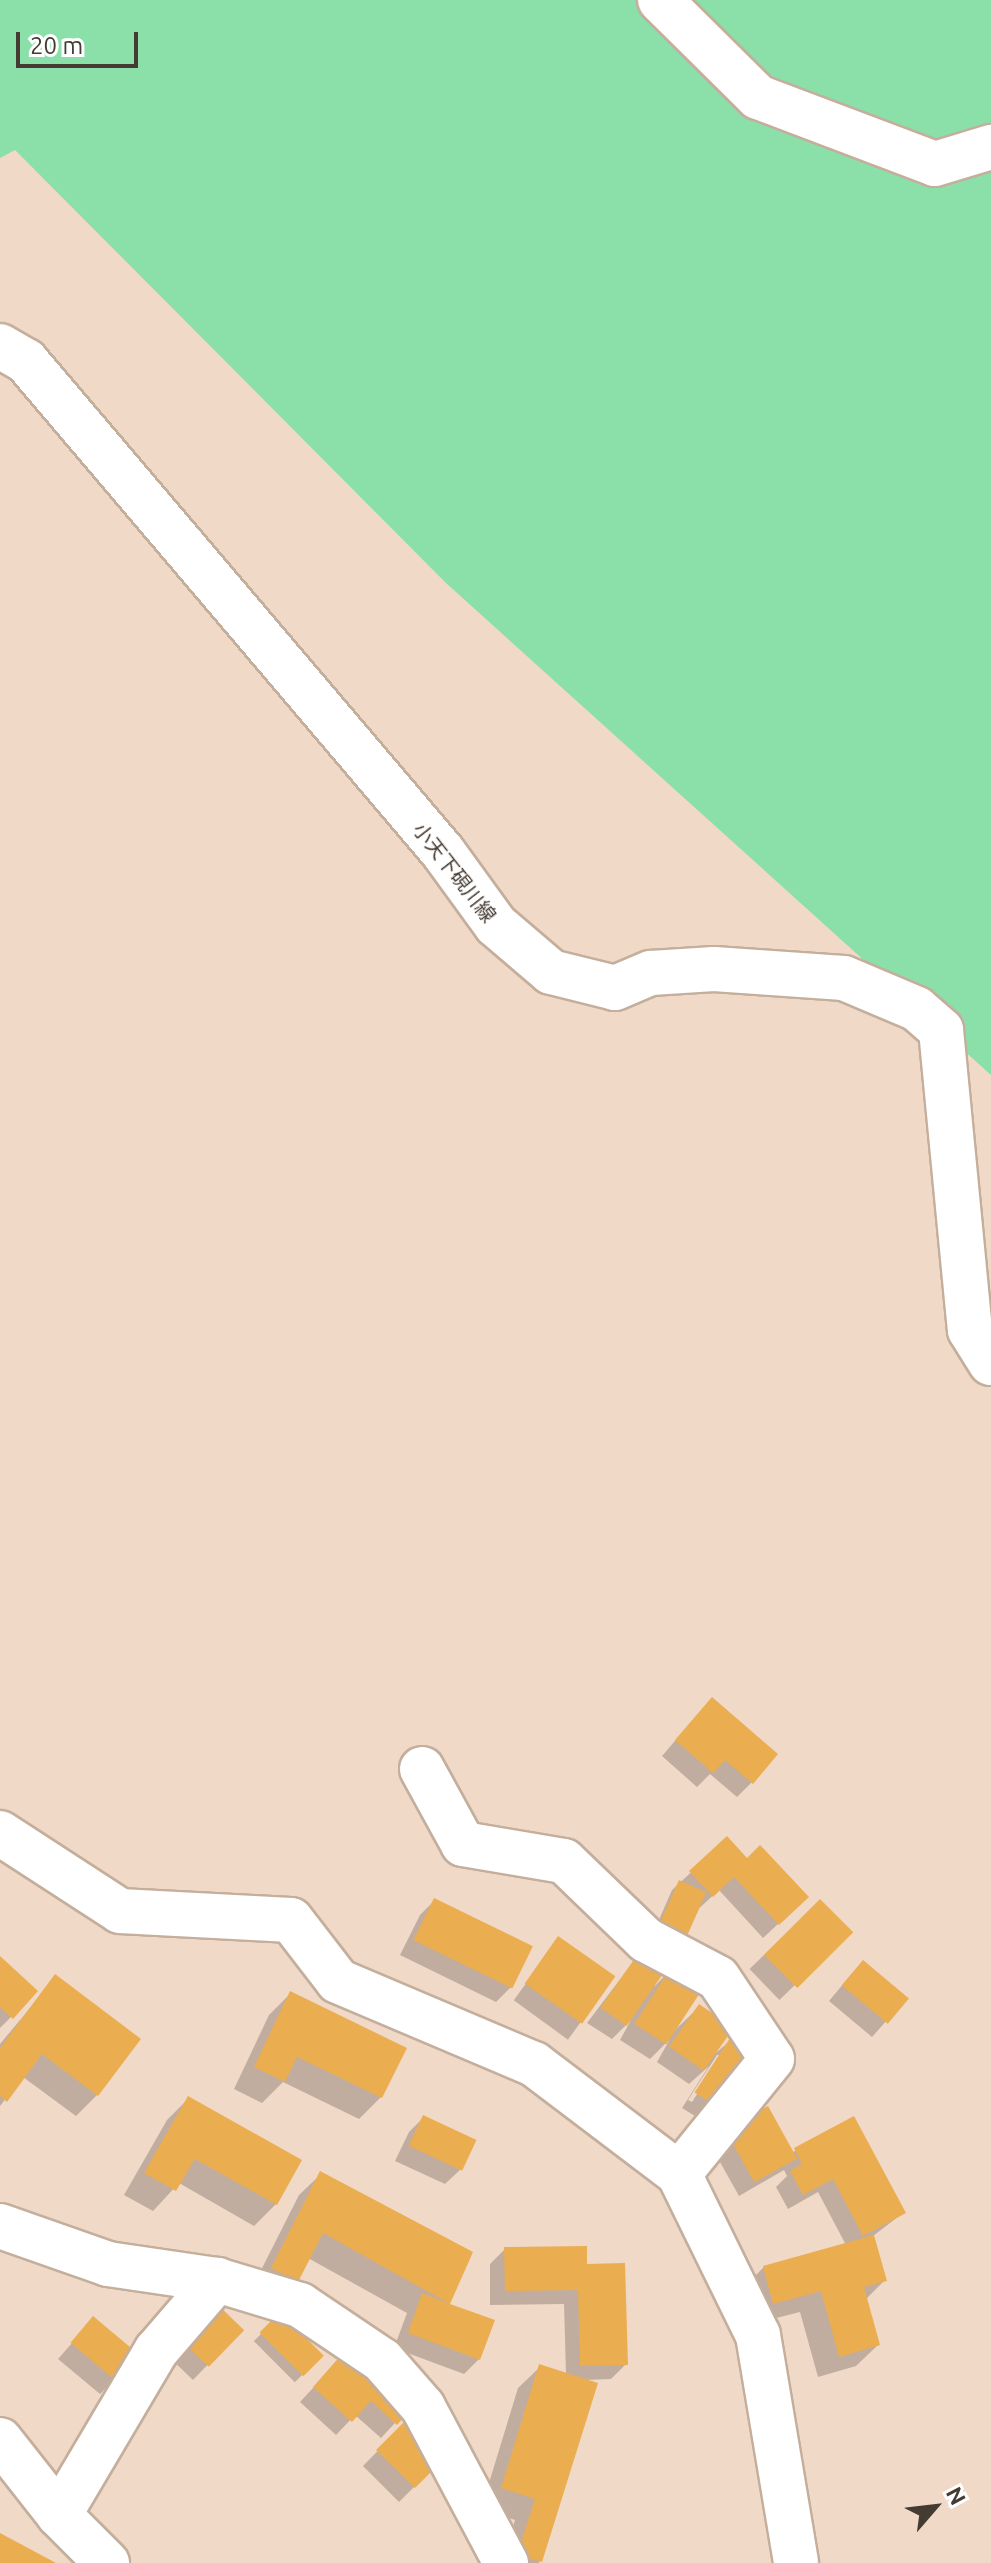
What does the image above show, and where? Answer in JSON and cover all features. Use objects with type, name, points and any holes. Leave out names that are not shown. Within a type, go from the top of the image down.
[{"type":"street","points":[[660,0],[758,97],[935,164],[991,147]]},
{"type":"street","name":"小天下硯川線","points":[[0,346],[26,361],[433,840],[496,925],[551,972],[615,988],[651,973],[714,969],[844,978],[917,1009],[941,1030],[970,1330],[991,1363]]},
{"type":"street","points":[[422,1769],[463,1844],[564,1861],[646,1940],[718,1978],[772,2059],[679,2174]]},
{"type":"street","points":[[0,1833],[120,1911],[291,1920],[338,1981],[534,2064],[679,2174],[758,2335],[796,2563]]},
{"type":"street","points":[[5,2232],[108,2264],[217,2280],[300,2305],[382,2360],[423,2407],[506,2563]]},
{"type":"street","points":[[59,2515],[156,2351],[217,2280]]},
{"type":"street","points":[[0,2440],[59,2515],[107,2563]]},
{"type":"green space","points":[[0,0],[991,0],[991,1075],[446,583],[15,150],[0,158]]},
{"type":"building","points":[[712,1697],[778,1754],[753,1784],[725,1760],[713,1773],[675,1740]]},
{"type":"building","points":[[727,1836],[747,1858],[760,1845],[809,1897],[779,1925],[734,1877],[713,1897],[689,1871]]},
{"type":"building","points":[[679,1880],[706,1892],[688,1934],[660,1922]]},
{"type":"building","points":[[434,1898],[533,1946],[512,1988],[413,1940]]},
{"type":"building","points":[[820,1899],[853,1932],[797,1988],[764,1955]]},
{"type":"building","points":[[558,1936],[615,1976],[582,2024],[525,1984]]},
{"type":"building","points":[[640,1951],[666,1969],[627,2026],[600,2008]]},
{"type":"building","points":[[0,1956],[38,1991],[13,2019],[0,2007]]},
{"type":"building","points":[[863,1960],[909,1999],[888,2024],[842,1985]]},
{"type":"building","points":[[672,1966],[704,1987],[666,2045],[634,2024]]},
{"type":"building","points":[[55,1974],[141,2039],[98,2096],[42,2054],[7,2102],[0,2096],[0,2048]]},
{"type":"building","points":[[290,1991],[407,2048],[382,2098],[297,2057],[285,2082],[254,2067]]},
{"type":"building","points":[[699,2004],[733,2028],[704,2071],[669,2047]]},
{"type":"building","points":[[730,2038],[759,2057],[724,2112],[695,2093]]},
{"type":"building","points":[[188,2096],[302,2160],[277,2205],[195,2159],[176,2191],[144,2173]]},
{"type":"building","points":[[768,2106],[797,2158],[754,2182],[725,2130]]},
{"type":"building","points":[[423,2115],[476,2140],[462,2171],[409,2146]]},
{"type":"building","points":[[854,2116],[906,2213],[863,2236],[833,2179],[803,2195],[790,2171],[802,2164],[794,2148]]},
{"type":"building","points":[[320,2171],[473,2252],[450,2304],[323,2233],[298,2282],[271,2268]]},
{"type":"building","points":[[874,2235],[887,2281],[864,2287],[880,2345],[839,2357],[821,2291],[773,2304],[763,2266]]},
{"type":"building","points":[[587,2246],[587,2264],[625,2263],[628,2365],[580,2366],[578,2290],[505,2291],[504,2247]]},
{"type":"building","points":[[422,2293],[495,2320],[480,2360],[408,2333]]},
{"type":"building","points":[[214,2301],[244,2330],[209,2367],[179,2338]]},
{"type":"building","points":[[280,2312],[324,2356],[303,2376],[259,2333]]},
{"type":"building","points":[[93,2316],[138,2354],[116,2381],[71,2343]]},
{"type":"building","points":[[350,2345],[415,2405],[397,2425],[371,2401],[352,2422],[313,2387]]},
{"type":"building","points":[[539,2364],[598,2383],[542,2562],[517,2555],[535,2499],[501,2488]]},
{"type":"building","points":[[416,2410],[444,2459],[415,2488],[376,2450]]},
{"type":"building","points":[[0,2533],[56,2563],[0,2563]]}]
